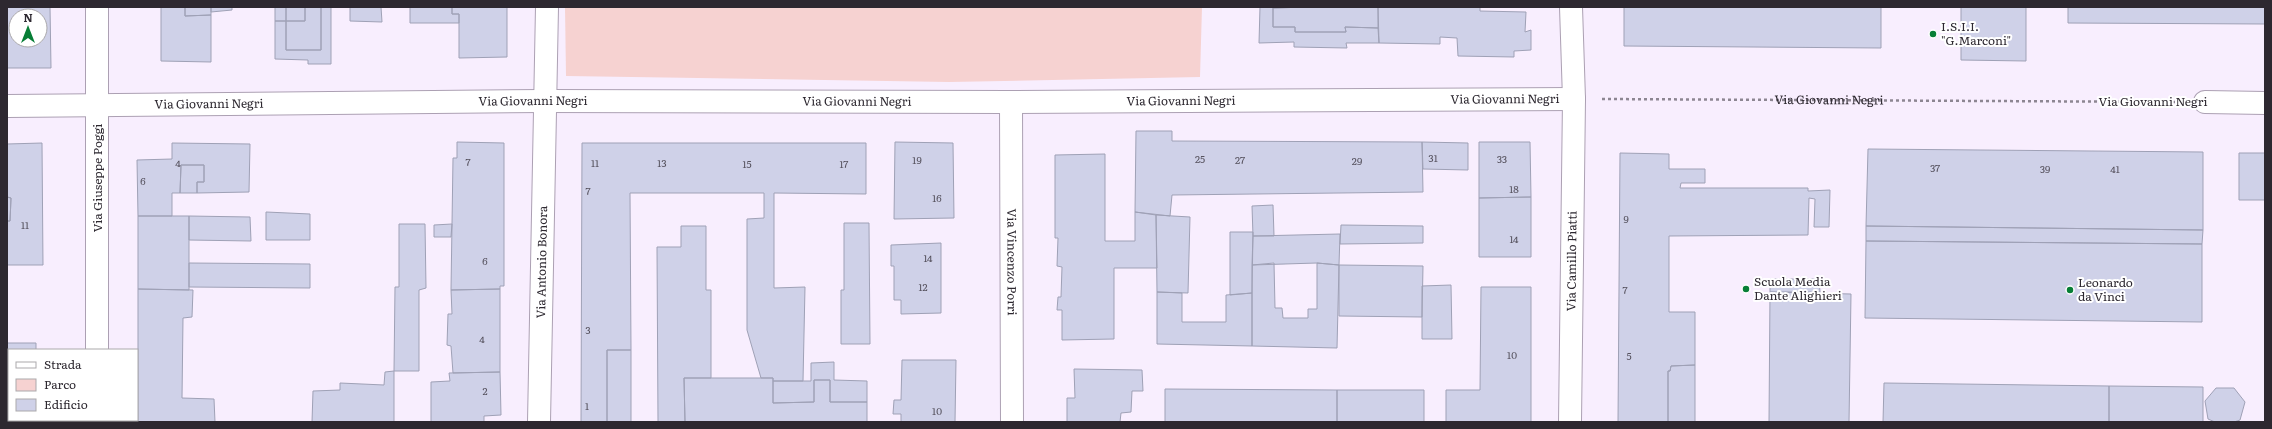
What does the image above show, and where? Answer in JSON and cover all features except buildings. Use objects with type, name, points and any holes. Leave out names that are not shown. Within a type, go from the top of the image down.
[{"type":"street","name":"Via Giuseppe Poggi","points":[[97,7],[97,349]]},
{"type":"street","name":"Via Antonio Bonora","points":[[539,422],[547,7]]},
{"type":"street","name":"Via Camillo Piatti","points":[[1570,422],[1574,99],[1571,7]]},
{"type":"street","name":"Via Giovanni Negri","points":[[7,106],[544,101],[1011,102],[1574,99]]},
{"type":"street","name":"Via Vincenzo Porri","points":[[1011,102],[1012,422]]},
{"type":"street","name":"Via Giovanni Negri","points":[[2205,102],[2265,103]]},
{"type":"path","name":"Via Giovanni Negri","points":[[1574,99],[2205,102]]},
{"type":"green space","points":[[565,7],[1202,7],[1200,77],[949,82],[566,76]]},
{"type":"place","name":"I.S.I.I. \"G.Marconi\"","points":[[1933,34]]},
{"type":"place","name":"Scuola Media Dante Alighieri","points":[[1746,289]]},
{"type":"place","name":"Leonardo da Vinci","points":[[2070,290]]}]
